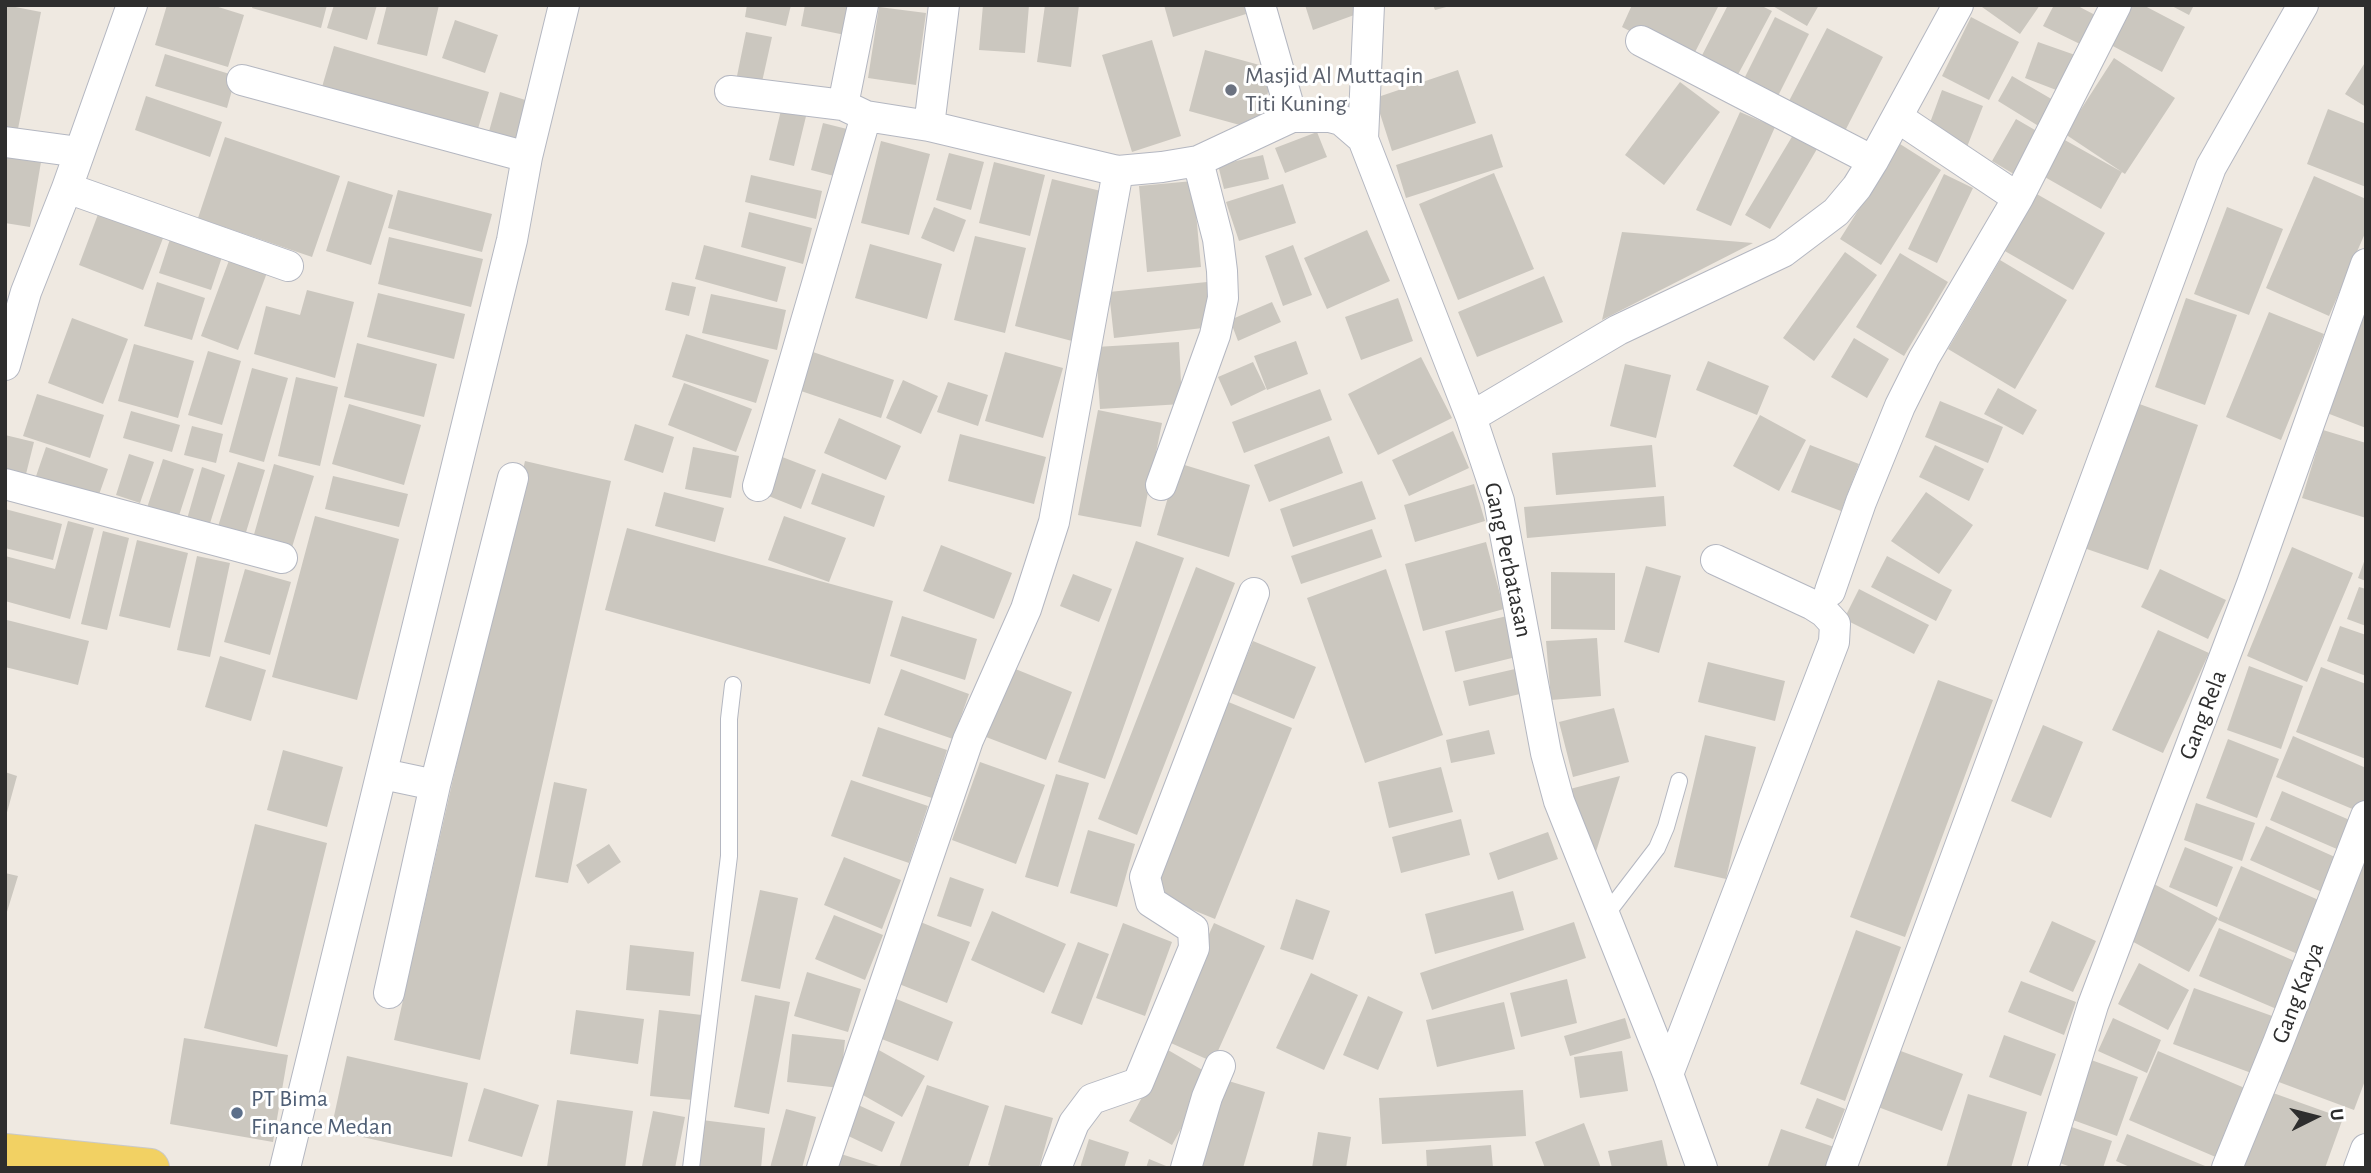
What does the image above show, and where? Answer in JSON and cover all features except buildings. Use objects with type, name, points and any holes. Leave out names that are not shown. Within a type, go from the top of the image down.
[{"type":"main road","points":[[5,1153],[150,1168]]},
{"type":"street","points":[[5,365],[16,290],[67,188],[132,5]]},
{"type":"street","points":[[285,1168],[512,240],[527,157],[564,5]]},
{"type":"street","points":[[758,486],[855,110],[863,5]]},
{"type":"street","points":[[929,126],[944,5]]},
{"type":"street","points":[[1260,5],[1292,117]]},
{"type":"street","points":[[1363,139],[1370,5]]},
{"type":"street","points":[[1471,417],[1618,330],[1783,252],[1836,212],[1857,187],[1873,161],[1958,5]]},
{"type":"street","points":[[1830,591],[1861,502],[1900,406],[1924,358],[2018,198],[2116,5]]},
{"type":"street","points":[[1841,1168],[2211,167],[2303,5]]},
{"type":"street","points":[[1641,41],[1873,161]]},
{"type":"street","points":[[242,80],[527,157]]},
{"type":"street","points":[[730,91],[855,110],[1118,172],[1198,161],[1292,117],[1330,117],[1341,121],[1363,139]]},
{"type":"street","points":[[1897,117],[2018,198]]},
{"type":"street","name":"Gang Perbatasan","points":[[1363,139],[1471,417],[1499,501],[1546,753],[1559,801],[1668,1074],[1702,1168]]},
{"type":"street","points":[[5,142],[79,152]]},
{"type":"street","points":[[1161,485],[1216,335],[1223,298],[1218,239],[1198,161]]},
{"type":"street","points":[[822,1168],[968,740],[1026,610],[1054,522],[1118,172]]},
{"type":"street","points":[[67,188],[288,266]]},
{"type":"street","name":"Gang Rela","points":[[2043,1168],[2093,1005],[2252,584],[2366,264]]},
{"type":"street","points":[[389,993],[435,785],[513,478]]},
{"type":"street","points":[[5,484],[282,558]]},
{"type":"street","points":[[1668,1074],[1834,642],[1835,624],[1824,612],[1716,560]]},
{"type":"street","points":[[1056,1168],[1074,1123],[1092,1099],[1138,1083],[1194,947],[1193,929],[1151,902],[1145,877],[1254,593]]},
{"type":"street","points":[[383,774],[435,785]]},
{"type":"street","name":"Gang Karya","points":[[2227,1168],[2366,817]]},
{"type":"street","points":[[1186,1168],[1207,1097],[1220,1066]]},
{"type":"street","points":[[2359,1168],[2366,1149]]},
{"type":"lane","points":[[691,1168],[729,856],[729,719],[733,685]]},
{"type":"lane","points":[[1605,916],[1657,848],[1679,781]]},
{"type":"place","name":"Masjid Al Muttaqin Titi Kuning","points":[[1231,90]]},
{"type":"place","name":"PT Bima Finance Medan","points":[[237,1113]]}]
